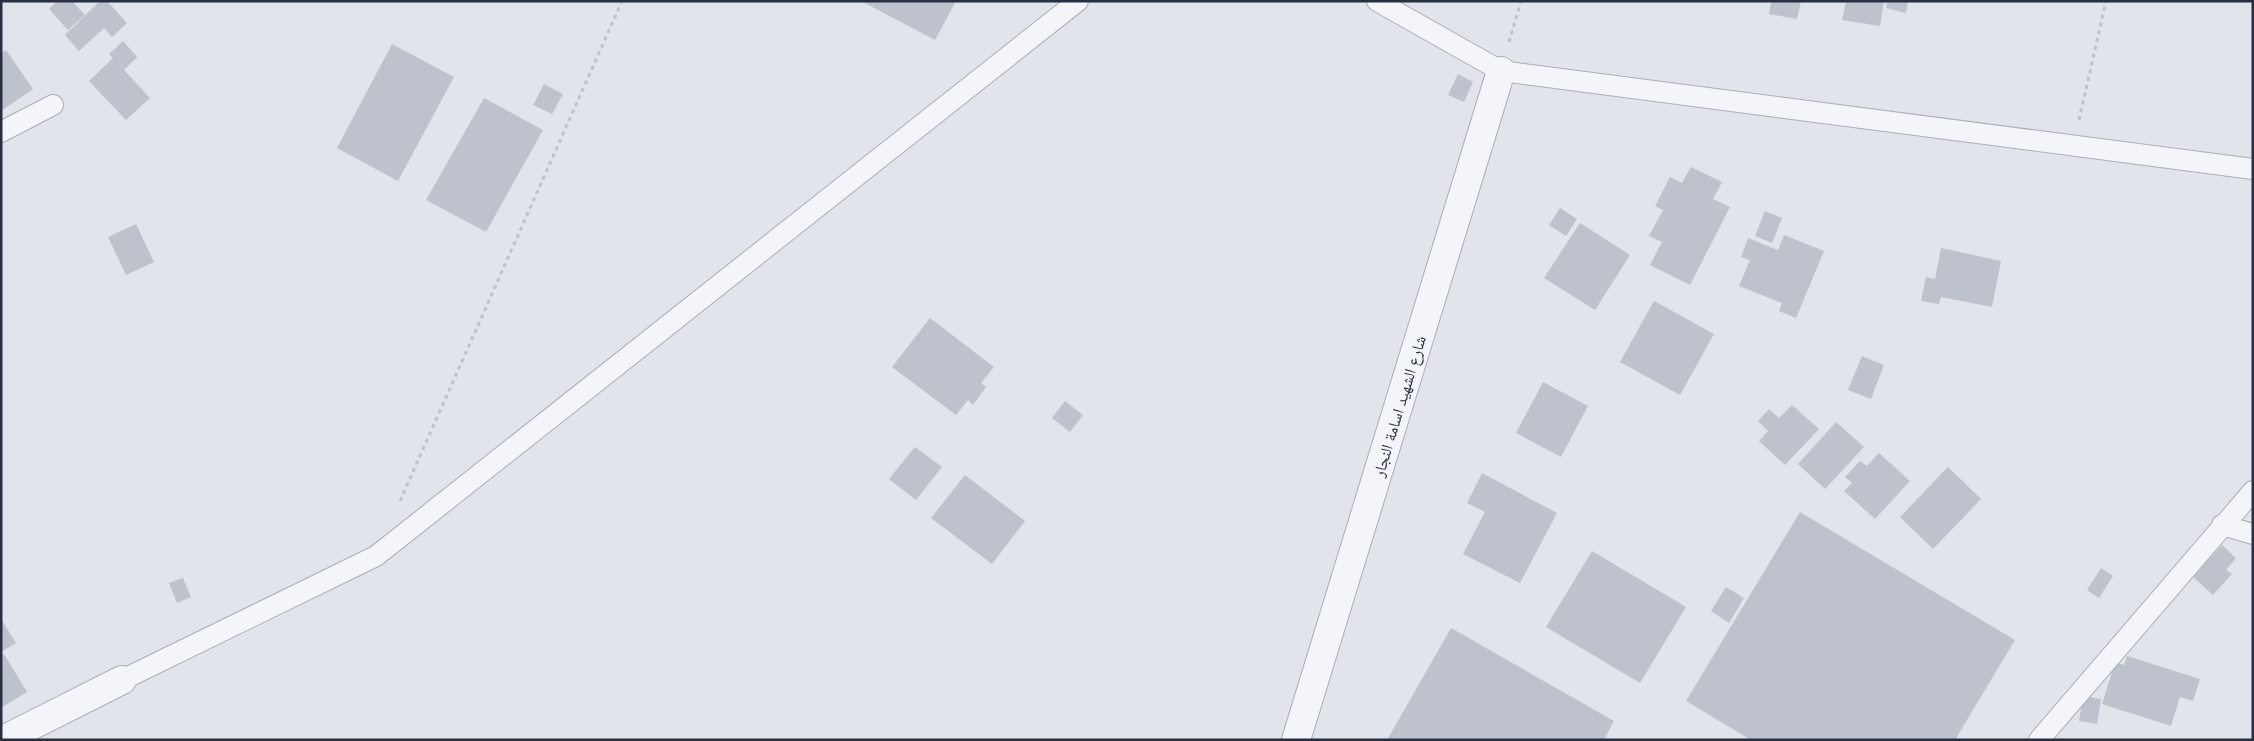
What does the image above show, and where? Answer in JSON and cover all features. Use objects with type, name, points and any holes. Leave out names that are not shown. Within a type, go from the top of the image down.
[{"type":"street","name":"شارع الشهيد اسامة النجار","points":[[1296,740],[1501,71]]},
{"type":"street","points":[[3,740],[122,680]]},
{"type":"lane","points":[[122,680],[376,556],[1078,1]]},
{"type":"lane","points":[[1377,1],[1501,71],[2253,169]]},
{"type":"lane","points":[[1,132],[53,105]]},
{"type":"lane","points":[[2039,740],[2253,491]]},
{"type":"lane","points":[[2222,526],[2253,534]]},
{"type":"path","points":[[396,510],[622,1]]},
{"type":"path","points":[[1501,71],[1521,1]]},
{"type":"path","points":[[2073,145],[2106,1]]},
{"type":"building","points":[[57,1],[72,1],[85,15],[68,30],[49,9]]},
{"type":"building","points":[[100,1],[107,1],[127,23],[112,37],[104,28],[79,51],[65,35]]},
{"type":"building","points":[[861,1],[956,1],[935,40]]},
{"type":"building","points":[[1771,1],[1801,1],[1797,19],[1769,14]]},
{"type":"building","points":[[1846,1],[1884,1],[1880,26],[1842,20]]},
{"type":"building","points":[[1887,1],[1908,1],[1906,13],[1886,8]]},
{"type":"building","points":[[123,41],[137,57],[124,70],[150,98],[126,120],[89,81],[113,58],[109,54]]},
{"type":"building","points":[[392,44],[454,77],[398,181],[337,148]]},
{"type":"building","points":[[6,50],[33,89],[1,111],[1,53]]},
{"type":"building","points":[[1458,74],[1473,82],[1464,102],[1448,95]]},
{"type":"building","points":[[544,84],[563,94],[552,114],[533,105]]},
{"type":"building","points":[[484,98],[543,130],[486,232],[426,200]]},
{"type":"building","points":[[1691,167],[1722,182],[1713,199],[1730,207],[1690,285],[1650,265],[1662,242],[1649,236],[1663,210],[1655,206],[1670,177],[1682,183]]},
{"type":"building","points":[[1560,208],[1577,219],[1566,236],[1549,225]]},
{"type":"building","points":[[1765,211],[1782,218],[1772,243],[1755,236]]},
{"type":"building","points":[[1580,223],[1630,255],[1595,310],[1544,278]]},
{"type":"building","points":[[136,224],[154,262],[126,275],[108,237]]},
{"type":"building","points":[[1784,235],[1824,251],[1796,318],[1779,311],[1782,303],[1739,286],[1750,260],[1741,257],[1748,238],[1778,250]]},
{"type":"building","points":[[1941,248],[2001,261],[1992,307],[1941,297],[1939,304],[1921,301],[1926,277],[1935,279]]},
{"type":"building","points":[[1654,301],[1714,334],[1680,395],[1620,362]]},
{"type":"building","points":[[930,318],[994,367],[981,383],[986,387],[973,405],[968,400],[956,415],[892,367]]},
{"type":"building","points":[[1862,356],[1884,365],[1871,399],[1848,390]]},
{"type":"building","points":[[1543,382],[1588,406],[1561,457],[1516,433]]},
{"type":"building","points":[[1065,401],[1083,415],[1070,432],[1052,418]]},
{"type":"building","points":[[1792,405],[1819,429],[1785,465],[1759,441],[1768,431],[1758,421],[1769,409],[1779,418]]},
{"type":"building","points":[[1836,422],[1864,447],[1825,489],[1798,464]]},
{"type":"building","points":[[915,447],[942,467],[916,500],[889,479]]},
{"type":"building","points":[[1879,453],[1910,481],[1875,519],[1844,491],[1852,483],[1845,477],[1860,461],[1867,466]]},
{"type":"building","points":[[1948,467],[1981,499],[1933,549],[1900,517]]},
{"type":"building","points":[[1482,473],[1557,513],[1520,583],[1463,554],[1485,512],[1467,503]]},
{"type":"building","points":[[965,475],[1025,521],[992,564],[931,518]]},
{"type":"building","points":[[1800,512],[2015,640],[1955,740],[1751,740],[1686,701]]},
{"type":"building","points":[[2222,545],[2236,558],[2226,570],[2232,574],[2213,595],[2193,577]]},
{"type":"building","points":[[1592,551],[1686,607],[1640,683],[1546,627]]},
{"type":"building","points":[[2101,568],[2113,576],[2099,598],[2087,590]]},
{"type":"building","points":[[183,578],[191,597],[177,603],[169,583]]},
{"type":"building","points":[[1726,587],[1744,598],[1729,623],[1711,611]]},
{"type":"building","points":[[1,619],[16,643],[1,652]]},
{"type":"building","points":[[1451,628],[1614,721],[1604,740],[1387,740]]},
{"type":"building","points":[[4,654],[27,692],[1,708],[1,656]]},
{"type":"building","points":[[2127,656],[2200,679],[2193,701],[2180,697],[2171,726],[2102,704],[2115,662],[2124,665]]},
{"type":"building","points":[[2083,696],[2101,699],[2097,724],[2079,721]]}]
